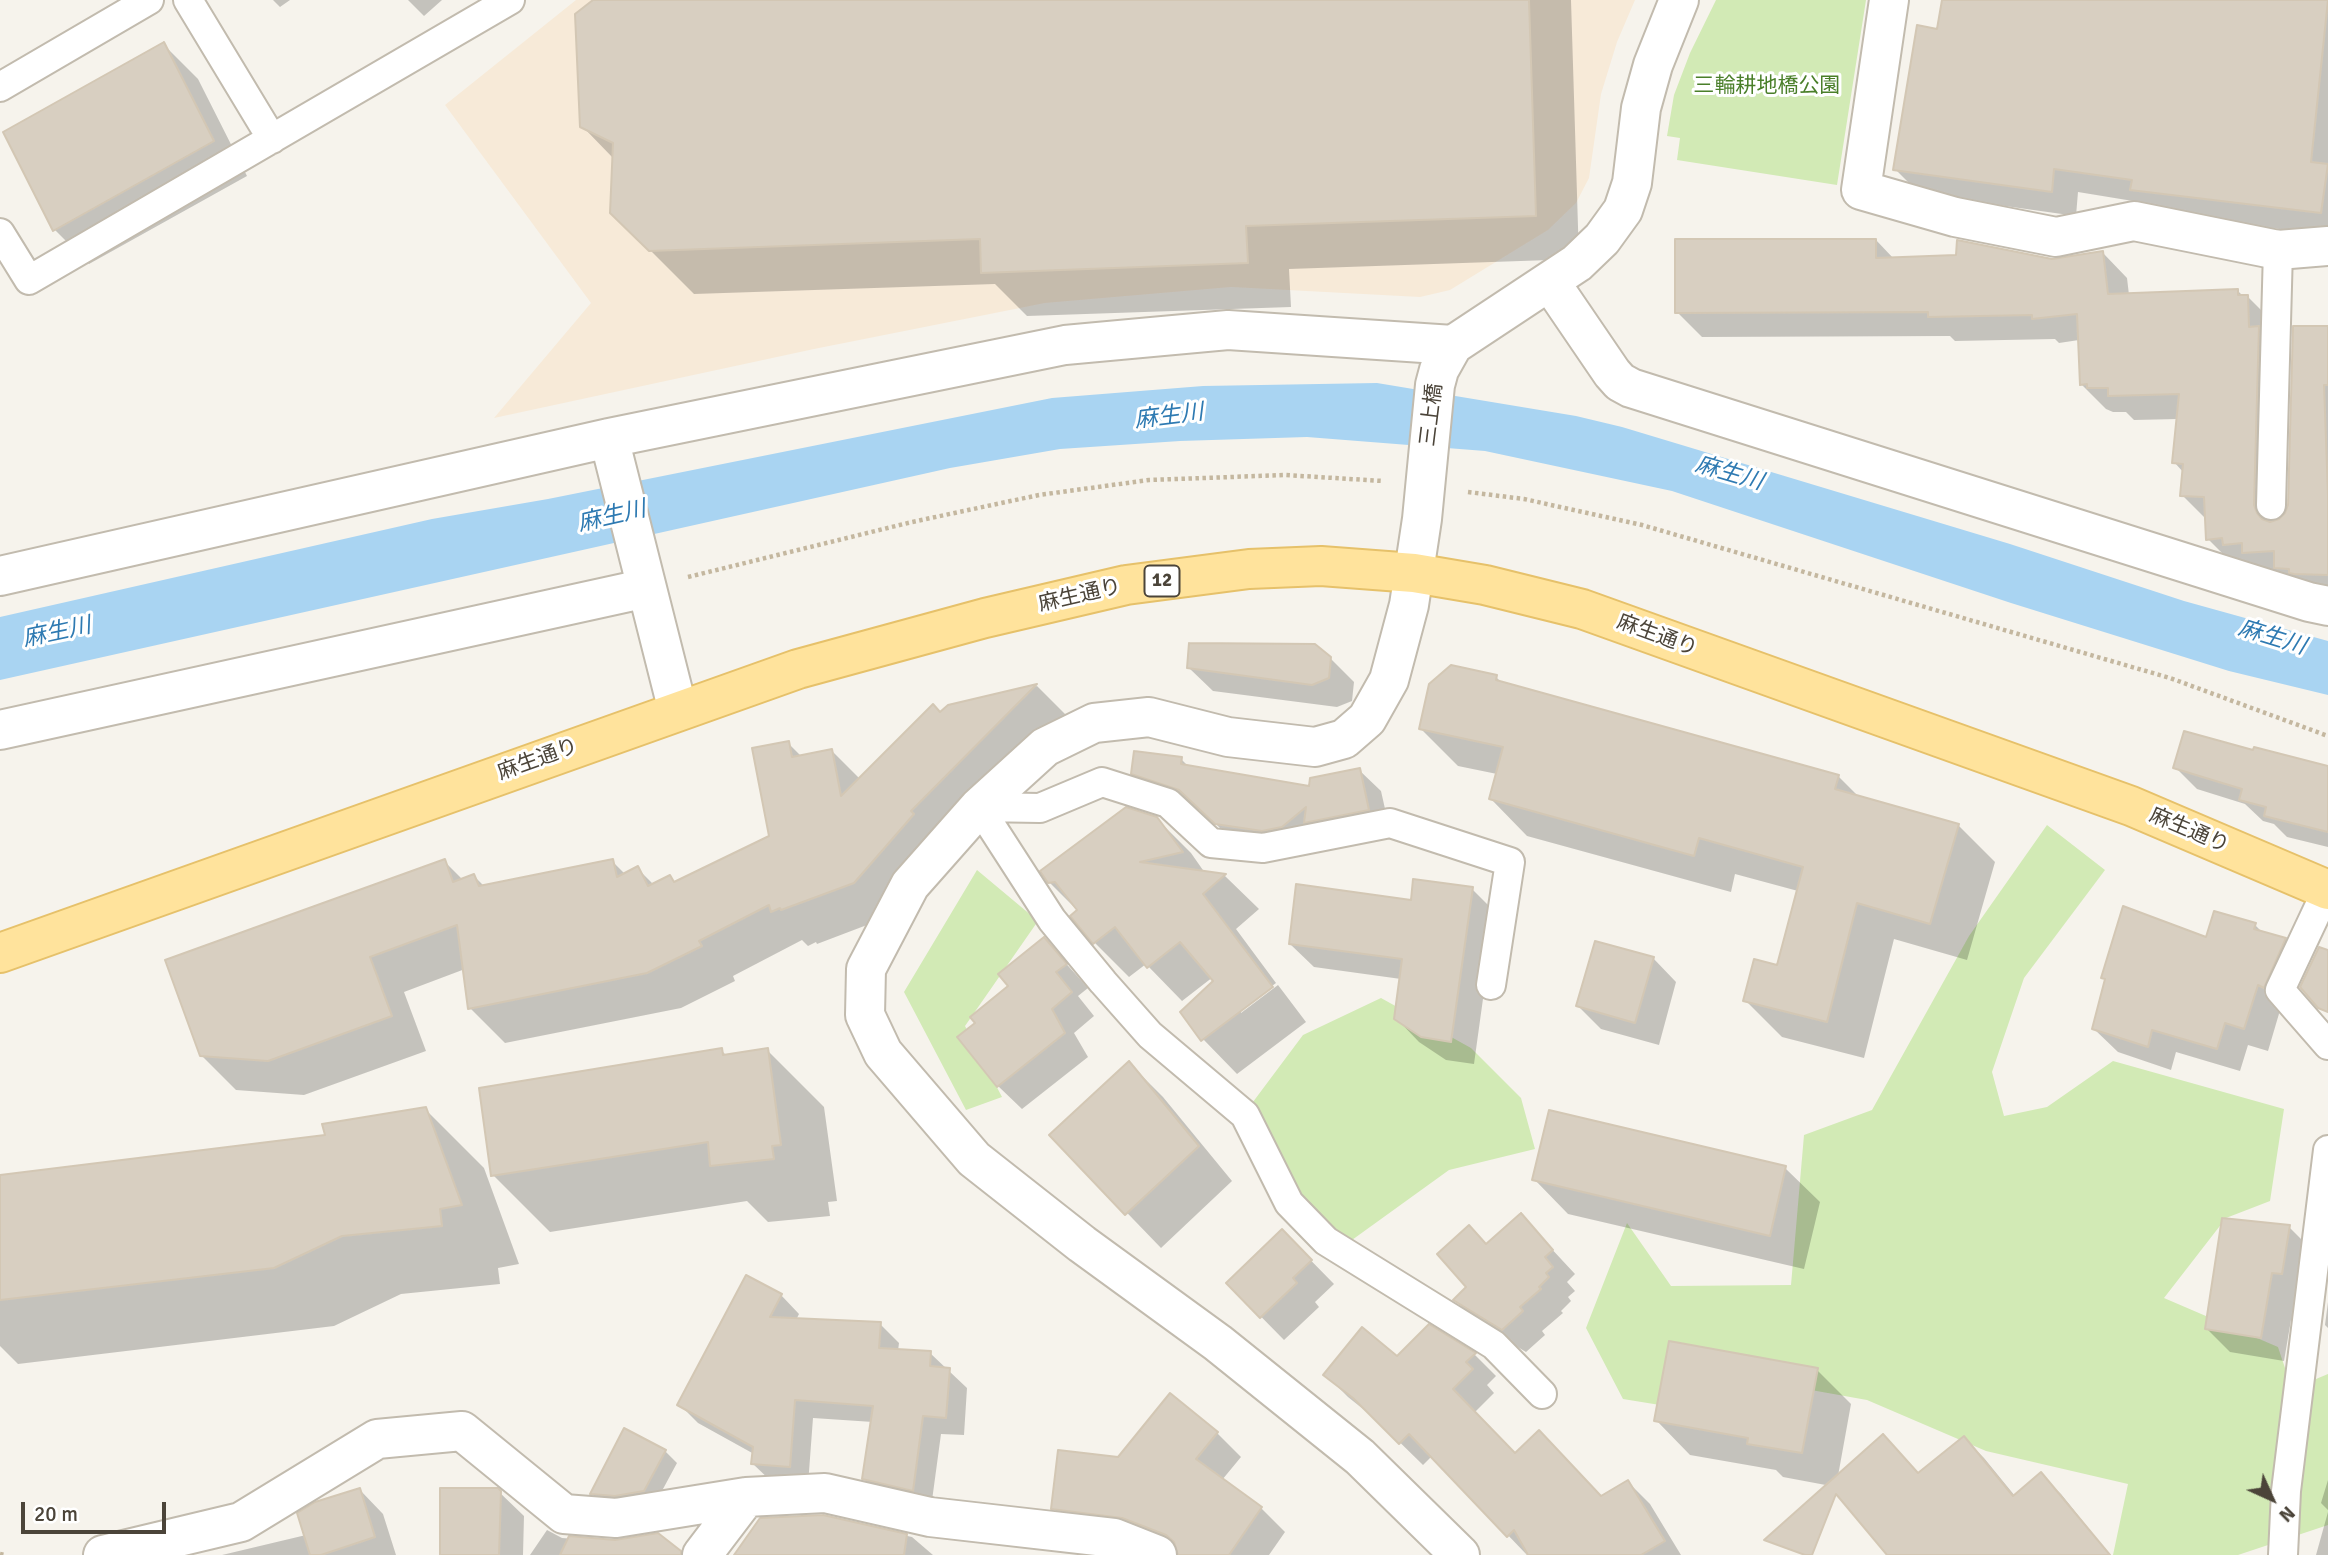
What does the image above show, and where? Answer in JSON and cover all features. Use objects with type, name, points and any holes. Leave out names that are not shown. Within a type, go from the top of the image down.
[{"type":"main road","name":"麻生通り","points":[[0,953],[798,669],[985,618],[1126,585],[1249,569],[1321,566],[1414,573],[1485,586],[1582,609],[2131,806],[2328,890]]},
{"type":"street","points":[[0,576],[613,454],[1065,345],[1228,330],[1450,350],[1577,263],[1602,239],[1623,210],[1632,183],[1641,108],[1653,65],[1679,0]]},
{"type":"street","points":[[1889,0],[1861,190],[1955,217],[2056,237],[2134,221],[2278,250],[2328,246]]},
{"type":"street","points":[[1550,282],[1612,373],[1620,382],[1631,388],[2328,606]]},
{"type":"street","name":"三上橋","points":[[1450,350],[1435,385],[1414,573],[1404,629],[1389,680],[1367,719],[1344,739],[1315,747],[1228,737],[1149,717],[1094,723],[1045,747],[979,807],[910,885],[866,969],[865,1015],[883,1053],[974,1159],[1082,1244],[1218,1343],[1360,1457],[1460,1555]]},
{"type":"street","points":[[613,454],[678,711]]},
{"type":"street","points":[[0,730],[643,571]]},
{"type":"street","points":[[103,1555],[242,1522],[377,1439],[461,1431],[564,1514],[615,1518],[746,1497],[825,1493],[930,1517],[1114,1538],[1157,1555]]},
{"type":"street","points":[[702,1555],[746,1497]]},
{"type":"lane","points":[[0,87],[149,0]]},
{"type":"lane","points":[[188,0],[272,139]]},
{"type":"lane","points":[[0,233],[29,280],[510,0]]},
{"type":"lane","points":[[2271,505],[2278,250]]},
{"type":"lane","points":[[979,807],[1040,808],[1102,782],[1168,803],[1211,843],[1264,848],[1390,823],[1510,862],[1490,985]]},
{"type":"lane","points":[[979,807],[1052,920],[1103,982],[1150,1035],[1245,1115],[1289,1203],[1326,1241],[1494,1345],[1542,1394]]},
{"type":"lane","points":[[2328,890],[2280,990],[2328,1045]]},
{"type":"lane","points":[[2283,1555],[2286,1491],[2328,1150]]},
{"type":"path","points":[[643,571],[1066,491],[1149,480],[1285,475],[1425,483],[1524,499],[1642,525],[2170,678],[2328,736]]},
{"type":"path","points":[[0,1554],[5,1555]]},
{"type":"shaded area","points":[[576,0],[1635,0],[1617,42],[1601,94],[1589,178],[1576,203],[1548,230],[1450,290],[1420,297],[1231,287],[1045,303],[814,349],[494,418],[591,303],[445,105]]},
{"type":"green space","name":"三輪耕地橋公園","points":[[1716,0],[1866,0],[1837,185],[1677,160],[1680,138],[1667,136],[1674,95],[1690,53]]},
{"type":"green space","points":[[2047,825],[2105,870],[2024,978],[1992,1072],[2004,1116],[2047,1107],[2113,1061],[2284,1109],[2270,1201],[2226,1218],[2164,1298],[2278,1347],[2292,1389],[2328,1374],[2328,1525],[2238,1555],[2113,1555],[2128,1484],[1986,1451],[1867,1400],[1794,1387],[1703,1412],[1623,1399],[1586,1328],[1627,1223],[1671,1286],[1791,1285],[1804,1135],[1872,1110],[1969,936]]},
{"type":"green space","points":[[977,870],[1038,921],[965,1026],[1002,1097],[966,1110],[904,992]]},
{"type":"green space","points":[[1381,998],[1471,1048],[1521,1098],[1535,1149],[1449,1170],[1327,1258],[1235,1126],[1303,1035]]},
{"type":"water","name":"麻生川","points":[[1377,383],[1576,416],[1622,427],[2010,544],[2184,601],[2328,641],[2328,695],[2229,671],[2011,603],[1672,491],[1485,451],[1307,437],[1180,441],[1060,449],[950,468],[0,680],[0,617],[432,519],[548,499],[1052,398],[1203,386]]},
{"type":"building","points":[[593,0],[1529,0],[1536,216],[1246,226],[1248,263],[981,273],[980,239],[649,251],[610,213],[613,143],[580,127],[575,14]]},
{"type":"building","points":[[1942,0],[2328,0],[2311,162],[2328,164],[2321,213],[2130,190],[2132,180],[2054,169],[2052,192],[1893,170],[1917,25],[1937,29]]},
{"type":"building","points":[[164,42],[214,141],[53,231],[3,132]]},
{"type":"building","points":[[1675,239],[1876,239],[1876,258],[1956,255],[1957,240],[2052,259],[2103,251],[2108,294],[2238,289],[2238,295],[2248,295],[2249,327],[2259,326],[2254,505],[2262,519],[2270,522],[2279,519],[2288,505],[2293,326],[2328,326],[2328,385],[2324,385],[2328,575],[2289,573],[2289,569],[2274,568],[2274,551],[2242,553],[2242,543],[2223,545],[2222,538],[2206,540],[2204,497],[2180,496],[2183,464],[2172,463],[2179,394],[2108,396],[2108,388],[2087,388],[2087,384],[2080,385],[2077,314],[2032,319],[2032,315],[1928,317],[1928,312],[1675,313]]},
{"type":"building","points":[[1189,643],[1315,644],[1331,657],[1329,678],[1312,685],[1187,668]]},
{"type":"building","points":[[1451,665],[1497,675],[1496,680],[1839,775],[1835,789],[1959,824],[1930,924],[1857,903],[1827,1022],[1743,1001],[1754,959],[1777,965],[1803,867],[1699,838],[1694,856],[1489,799],[1503,747],[1419,729],[1429,684]]},
{"type":"building","points":[[1037,684],[911,811],[914,814],[854,883],[781,910],[780,908],[771,912],[769,905],[699,941],[702,946],[647,973],[468,1009],[457,925],[370,957],[392,1016],[268,1061],[200,1056],[165,960],[445,859],[453,882],[474,874],[479,886],[613,859],[617,877],[638,866],[648,886],[670,875],[674,882],[769,836],[752,748],[789,741],[792,757],[832,749],[841,796],[933,704],[940,712],[948,705]]},
{"type":"building","points":[[2184,731],[2253,750],[2254,747],[2328,766],[2328,832],[2264,816],[2266,807],[2239,800],[2242,789],[2173,768]]},
{"type":"building","points":[[1134,751],[1182,757],[1181,764],[1309,786],[1310,778],[1360,768],[1369,810],[1304,823],[1306,807],[1282,827],[1262,831],[1215,824],[1179,790],[1131,774]]},
{"type":"building","points":[[1126,807],[1157,817],[1183,852],[1140,862],[1226,874],[1203,894],[1273,987],[1201,1041],[1180,1012],[1213,981],[1180,942],[1147,968],[1115,927],[1093,944],[1070,916],[1077,910],[1055,882],[1048,883],[1040,871]]},
{"type":"building","points":[[1413,879],[1473,887],[1451,1042],[1421,1037],[1394,1019],[1402,959],[1289,944],[1296,884],[1411,900]]},
{"type":"building","points":[[2123,906],[2206,937],[2214,911],[2256,923],[2254,929],[2286,938],[2264,988],[2258,985],[2244,1029],[2225,1023],[2217,1049],[2152,1030],[2148,1047],[2092,1029],[2105,979],[2101,978]]},
{"type":"building","points":[[1044,937],[1067,964],[1056,972],[1072,992],[1052,1009],[1065,1033],[997,1087],[957,1037],[975,1023],[970,1017],[1008,986],[998,974]]},
{"type":"building","points":[[1595,941],[1654,957],[1635,1023],[1576,1006]]},
{"type":"building","points":[[2319,947],[2328,950],[2328,1012],[2318,1008],[2300,987]]},
{"type":"building","points":[[722,1048],[723,1055],[768,1048],[781,1145],[772,1146],[774,1159],[710,1166],[708,1142],[491,1176],[479,1088]]},
{"type":"building","points":[[1129,1061],[1199,1146],[1125,1215],[1049,1135]]},
{"type":"building","points":[[426,1107],[462,1205],[440,1209],[442,1226],[342,1236],[274,1268],[0,1300],[0,1175],[325,1135],[322,1124]]},
{"type":"building","points":[[1549,1110],[1786,1166],[1770,1236],[1532,1180]]},
{"type":"building","points":[[1521,1213],[1553,1250],[1545,1257],[1553,1267],[1546,1273],[1549,1277],[1539,1287],[1541,1289],[1520,1307],[1523,1311],[1502,1330],[1453,1300],[1466,1287],[1437,1254],[1469,1225],[1486,1244]]},
{"type":"building","points":[[2222,1218],[2290,1225],[2282,1274],[2272,1273],[2261,1338],[2205,1329]]},
{"type":"building","points":[[1282,1229],[1312,1260],[1293,1278],[1297,1283],[1260,1318],[1226,1283]]},
{"type":"building","points":[[746,1275],[782,1294],[770,1317],[881,1322],[879,1348],[931,1351],[930,1366],[950,1368],[946,1418],[923,1416],[913,1491],[862,1479],[873,1406],[795,1400],[790,1467],[751,1464],[753,1447],[677,1405]]},
{"type":"building","points":[[1429,1324],[1476,1353],[1466,1362],[1473,1369],[1453,1389],[1515,1453],[1539,1430],[1601,1496],[1628,1480],[1665,1541],[1641,1555],[1528,1555],[1514,1530],[1507,1537],[1409,1434],[1399,1444],[1353,1398],[1323,1375],[1362,1327],[1397,1356]]},
{"type":"building","points":[[1669,1341],[1818,1368],[1802,1453],[1747,1444],[1748,1438],[1654,1421]]},
{"type":"building","points":[[1170,1393],[1218,1432],[1196,1459],[1262,1507],[1229,1555],[1178,1555],[1174,1542],[1166,1535],[1122,1518],[1051,1509],[1058,1450],[1118,1457]]},
{"type":"building","points":[[624,1428],[666,1450],[644,1491],[615,1496],[590,1494]]},
{"type":"building","points":[[1883,1434],[1918,1473],[1964,1436],[2013,1496],[2041,1472],[2110,1555],[1887,1555],[1836,1494],[1812,1555],[1764,1540]]},
{"type":"building","points":[[360,1488],[375,1537],[321,1555],[310,1555],[297,1513],[315,1502]]},
{"type":"building","points":[[440,1488],[498,1488],[501,1491],[499,1555],[440,1555]]},
{"type":"building","points":[[823,1515],[907,1534],[904,1555],[734,1555],[760,1518]]},
{"type":"building","points":[[658,1533],[681,1551],[681,1555],[560,1555],[569,1536],[615,1540]]}]
